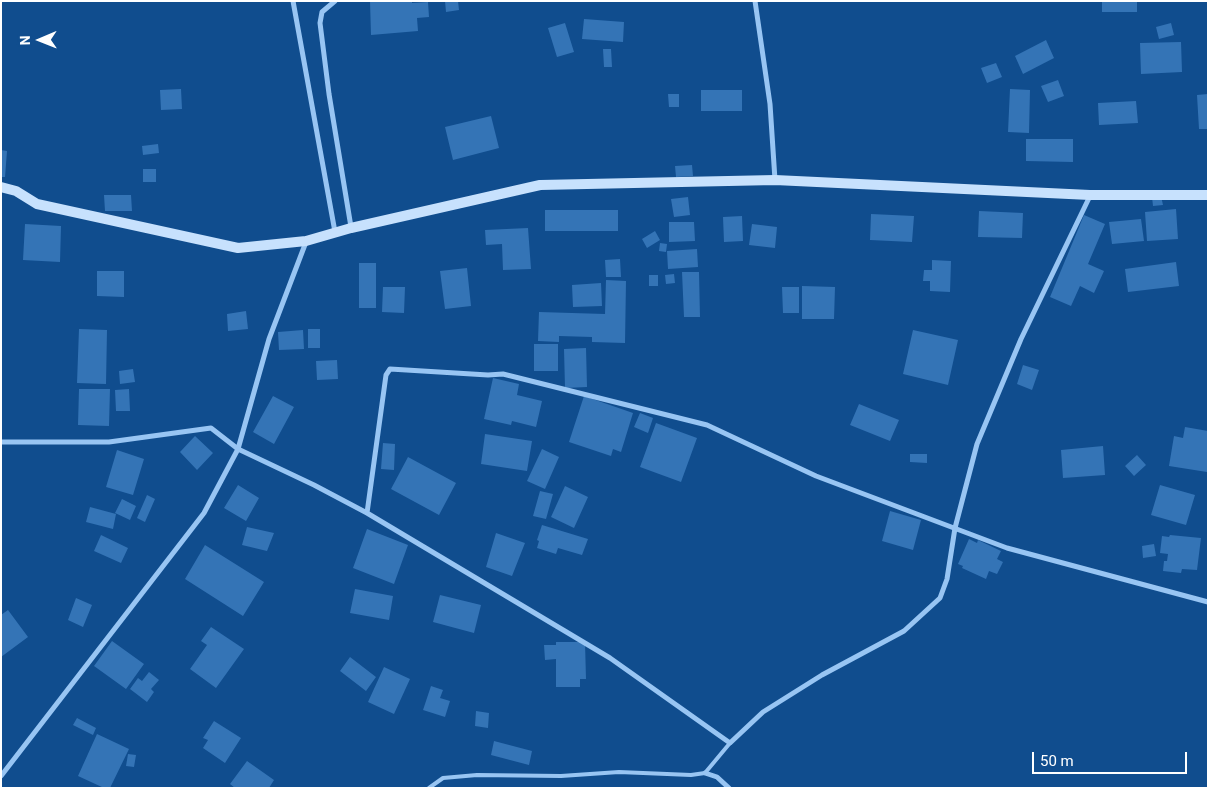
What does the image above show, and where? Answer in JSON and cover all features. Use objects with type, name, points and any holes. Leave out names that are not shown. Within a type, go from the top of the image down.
[{"type":"street","points":[[293,1],[335,232]]},
{"type":"street","points":[[335,1],[322,12],[320,23],[329,94],[351,228]]},
{"type":"street","points":[[755,1],[770,104],[775,180]]},
{"type":"street","points":[[1,187],[16,191],[37,204],[238,248],[306,241],[351,228],[540,185],[775,180],[1090,195],[1208,195]]},
{"type":"street","points":[[1,442],[109,442],[211,428],[238,449],[314,485],[367,513],[610,658],[730,742],[772,706],[822,675],[904,631],[940,598],[947,579],[955,528],[977,444],[1021,339],[1090,195]]},
{"type":"street","points":[[1,776],[204,513],[238,449],[269,339],[306,241]]},
{"type":"street","points":[[367,513],[386,375],[390,369],[488,375],[503,374],[707,425],[816,476],[1006,548],[1208,602]]},
{"type":"street","points":[[705,773],[716,777],[729,788]]},
{"type":"lane","points":[[429,788],[443,778],[477,775],[561,776],[619,772],[691,775],[705,773],[730,742]]},
{"type":"building","points":[[370,1],[428,2],[429,17],[417,18],[418,31],[371,35]]},
{"type":"building","points":[[445,1],[458,1],[459,10],[446,12]]},
{"type":"building","points":[[1102,1],[1137,1],[1137,12],[1102,12]]},
{"type":"building","points":[[584,19],[624,22],[623,42],[582,39]]},
{"type":"building","points":[[565,23],[574,52],[557,57],[548,28]]},
{"type":"building","points":[[1171,23],[1174,35],[1159,39],[1156,27]]},
{"type":"building","points":[[1046,40],[1054,58],[1023,74],[1015,56]]},
{"type":"building","points":[[1181,42],[1182,72],[1141,74],[1140,43]]},
{"type":"building","points":[[603,49],[611,49],[612,67],[604,67]]},
{"type":"building","points":[[996,63],[1002,77],[987,83],[981,68]]},
{"type":"building","points":[[1058,80],[1064,96],[1048,102],[1041,86]]},
{"type":"building","points":[[181,89],[182,109],[161,110],[160,90]]},
{"type":"building","points":[[1010,89],[1030,90],[1029,133],[1008,132]]},
{"type":"building","points":[[701,90],[742,90],[742,111],[701,111]]},
{"type":"building","points":[[668,94],[679,94],[679,107],[669,107]]},
{"type":"building","points":[[1208,94],[1208,129],[1199,129],[1197,95]]},
{"type":"building","points":[[1136,101],[1138,123],[1099,125],[1098,103]]},
{"type":"building","points":[[491,116],[499,148],[453,160],[445,127]]},
{"type":"building","points":[[1026,139],[1073,139],[1073,162],[1026,161]]},
{"type":"building","points":[[158,144],[159,153],[143,155],[142,146]]},
{"type":"building","points":[[1,150],[7,151],[5,177],[1,177]]},
{"type":"building","points":[[692,165],[693,176],[676,177],[675,166]]},
{"type":"building","points":[[143,169],[156,169],[156,182],[143,182]]},
{"type":"building","points":[[104,195],[131,195],[132,211],[105,211]]},
{"type":"building","points":[[1161,196],[1163,205],[1153,206],[1152,197]]},
{"type":"building","points":[[688,197],[690,215],[674,217],[671,199]]},
{"type":"building","points":[[1176,209],[1178,239],[1147,241],[1145,212]]},
{"type":"building","points":[[545,210],[618,210],[618,231],[545,231]]},
{"type":"building","points":[[979,211],[1023,213],[1022,238],[978,237]]},
{"type":"building","points":[[871,214],[914,216],[912,242],[870,240]]},
{"type":"building","points":[[1084,215],[1105,224],[1088,264],[1104,271],[1094,293],[1080,286],[1071,306],[1050,297]]},
{"type":"building","points":[[742,216],[743,241],[724,242],[723,217]]},
{"type":"building","points":[[1141,219],[1144,241],[1112,244],[1109,222]]},
{"type":"building","points":[[669,222],[694,222],[695,241],[669,242]]},
{"type":"building","points":[[25,224],[61,226],[60,262],[23,260]]},
{"type":"building","points":[[752,224],[777,227],[775,248],[749,245]]},
{"type":"building","points":[[528,228],[531,269],[503,270],[502,244],[486,245],[485,230]]},
{"type":"building","points":[[655,231],[660,240],[647,248],[642,239]]},
{"type":"building","points":[[660,243],[667,244],[666,252],[659,251]]},
{"type":"building","points":[[697,249],[698,267],[668,269],[667,251]]},
{"type":"building","points":[[620,259],[621,277],[606,277],[605,260]]},
{"type":"building","points":[[932,260],[951,261],[950,292],[930,291],[930,281],[923,281],[924,270],[932,270]]},
{"type":"building","points":[[1176,262],[1179,286],[1128,292],[1125,269]]},
{"type":"building","points":[[359,263],[376,263],[376,308],[359,308]]},
{"type":"building","points":[[467,268],[471,306],[445,309],[440,271]]},
{"type":"building","points":[[97,271],[124,271],[124,297],[97,296]]},
{"type":"building","points":[[682,272],[699,272],[700,317],[684,317]]},
{"type":"building","points":[[674,274],[675,283],[666,284],[665,275]]},
{"type":"building","points":[[649,275],[658,275],[658,286],[649,286]]},
{"type":"building","points":[[606,280],[626,281],[625,343],[592,342],[592,337],[559,336],[559,342],[538,341],[539,312],[605,314]]},
{"type":"building","points":[[601,283],[602,306],[573,307],[572,285]]},
{"type":"building","points":[[802,286],[835,287],[834,319],[802,319]]},
{"type":"building","points":[[383,287],[405,287],[404,313],[382,312]]},
{"type":"building","points":[[782,287],[799,287],[799,313],[783,313]]},
{"type":"building","points":[[246,311],[248,329],[228,331],[227,314]]},
{"type":"building","points":[[79,329],[107,330],[106,384],[77,383]]},
{"type":"building","points":[[308,329],[320,329],[320,348],[308,348]]},
{"type":"building","points":[[303,330],[304,349],[279,350],[278,332]]},
{"type":"building","points":[[913,330],[958,340],[948,385],[903,374]]},
{"type":"building","points":[[534,344],[558,344],[558,371],[534,371]]},
{"type":"building","points":[[586,348],[587,387],[565,388],[564,349]]},
{"type":"building","points":[[337,360],[338,379],[317,380],[316,361]]},
{"type":"building","points":[[1023,365],[1039,370],[1032,390],[1017,384]]},
{"type":"building","points":[[133,369],[135,382],[120,384],[119,371]]},
{"type":"building","points":[[493,378],[519,384],[517,395],[542,401],[536,427],[512,421],[511,425],[484,419]]},
{"type":"building","points":[[79,389],[110,389],[109,426],[78,425]]},
{"type":"building","points":[[129,389],[130,411],[116,411],[115,390]]},
{"type":"building","points":[[273,396],[294,407],[274,444],[253,432]]},
{"type":"building","points":[[584,396],[633,413],[621,452],[613,449],[611,456],[569,442]]},
{"type":"building","points":[[859,404],[899,420],[890,441],[850,425]]},
{"type":"building","points":[[640,413],[653,418],[648,433],[634,427]]},
{"type":"building","points":[[656,423],[697,438],[681,482],[640,467]]},
{"type":"building","points":[[1185,427],[1208,431],[1207,472],[1169,466],[1174,436],[1183,438]]},
{"type":"building","points":[[485,434],[532,441],[527,471],[481,464]]},
{"type":"building","points":[[195,436],[213,453],[197,470],[180,452]]},
{"type":"building","points":[[383,443],[395,444],[394,470],[381,469]]},
{"type":"building","points":[[1103,446],[1105,475],[1063,478],[1061,450]]},
{"type":"building","points":[[542,449],[559,457],[545,489],[527,481]]},
{"type":"building","points":[[117,450],[144,459],[133,495],[106,487]]},
{"type":"building","points":[[910,454],[927,454],[927,463],[910,462]]},
{"type":"building","points":[[1137,455],[1146,465],[1134,476],[1125,466]]},
{"type":"building","points":[[408,457],[456,483],[439,515],[391,489]]},
{"type":"building","points":[[238,485],[259,498],[246,521],[224,508]]},
{"type":"building","points":[[1160,485],[1195,495],[1186,525],[1151,515]]},
{"type":"building","points":[[565,486],[588,497],[574,528],[551,517]]},
{"type":"building","points":[[540,491],[553,494],[546,519],[533,516]]},
{"type":"building","points":[[147,495],[155,499],[145,522],[137,518]]},
{"type":"building","points":[[122,499],[136,506],[130,520],[115,513]]},
{"type":"building","points":[[90,507],[116,514],[113,529],[86,522]]},
{"type":"building","points":[[890,511],[921,520],[913,550],[882,541]]},
{"type":"building","points":[[542,525],[588,539],[582,555],[558,548],[556,554],[537,548],[539,541],[537,540]]},
{"type":"building","points":[[247,527],[274,533],[267,551],[242,545]]},
{"type":"building","points":[[367,529],[408,545],[394,584],[353,568]]},
{"type":"building","points":[[496,533],[525,543],[512,576],[486,567]]},
{"type":"building","points":[[101,535],[128,548],[121,563],[94,551]]},
{"type":"building","points":[[1170,535],[1201,538],[1197,570],[1182,569],[1181,573],[1163,571],[1164,561],[1167,561],[1168,554],[1160,553],[1162,536],[1169,537]]},
{"type":"building","points":[[969,539],[977,543],[978,540],[1001,551],[997,559],[1003,562],[997,574],[989,571],[986,579],[962,568],[963,566],[958,564]]},
{"type":"building","points":[[1154,544],[1156,556],[1143,558],[1142,546]]},
{"type":"building","points":[[205,545],[264,582],[243,616],[185,579]]},
{"type":"building","points":[[355,589],[393,596],[389,620],[350,613]]},
{"type":"building","points":[[440,595],[481,605],[474,633],[433,622]]},
{"type":"building","points":[[76,598],[92,605],[83,627],[68,620]]},
{"type":"building","points":[[8,610],[28,637],[1,657],[1,615]]},
{"type":"building","points":[[211,627],[244,649],[216,688],[190,669],[207,645],[201,641]]},
{"type":"building","points":[[112,641],[144,664],[126,689],[94,666]]},
{"type":"building","points":[[556,642],[585,642],[586,679],[580,679],[580,687],[556,687],[556,659],[545,660],[544,645],[556,645]]},
{"type":"building","points":[[350,657],[376,677],[366,691],[340,671]]},
{"type":"building","points":[[384,667],[410,679],[394,714],[368,702]]},
{"type":"building","points":[[149,672],[159,680],[151,689],[154,692],[147,702],[130,689],[138,678],[142,681]]},
{"type":"building","points":[[431,686],[443,690],[440,698],[450,701],[445,717],[423,710]]},
{"type":"building","points":[[476,711],[489,713],[488,728],[475,726]]},
{"type":"building","points":[[77,718],[96,728],[93,735],[73,725]]},
{"type":"building","points":[[214,721],[241,738],[225,763],[203,748],[208,740],[203,738]]},
{"type":"building","points":[[97,734],[129,749],[110,788],[104,788],[78,776]]},
{"type":"building","points":[[494,741],[532,751],[529,765],[491,755]]},
{"type":"building","points":[[128,754],[136,755],[134,767],[126,766]]},
{"type":"building","points":[[247,761],[274,780],[269,788],[235,788],[230,784]]}]
